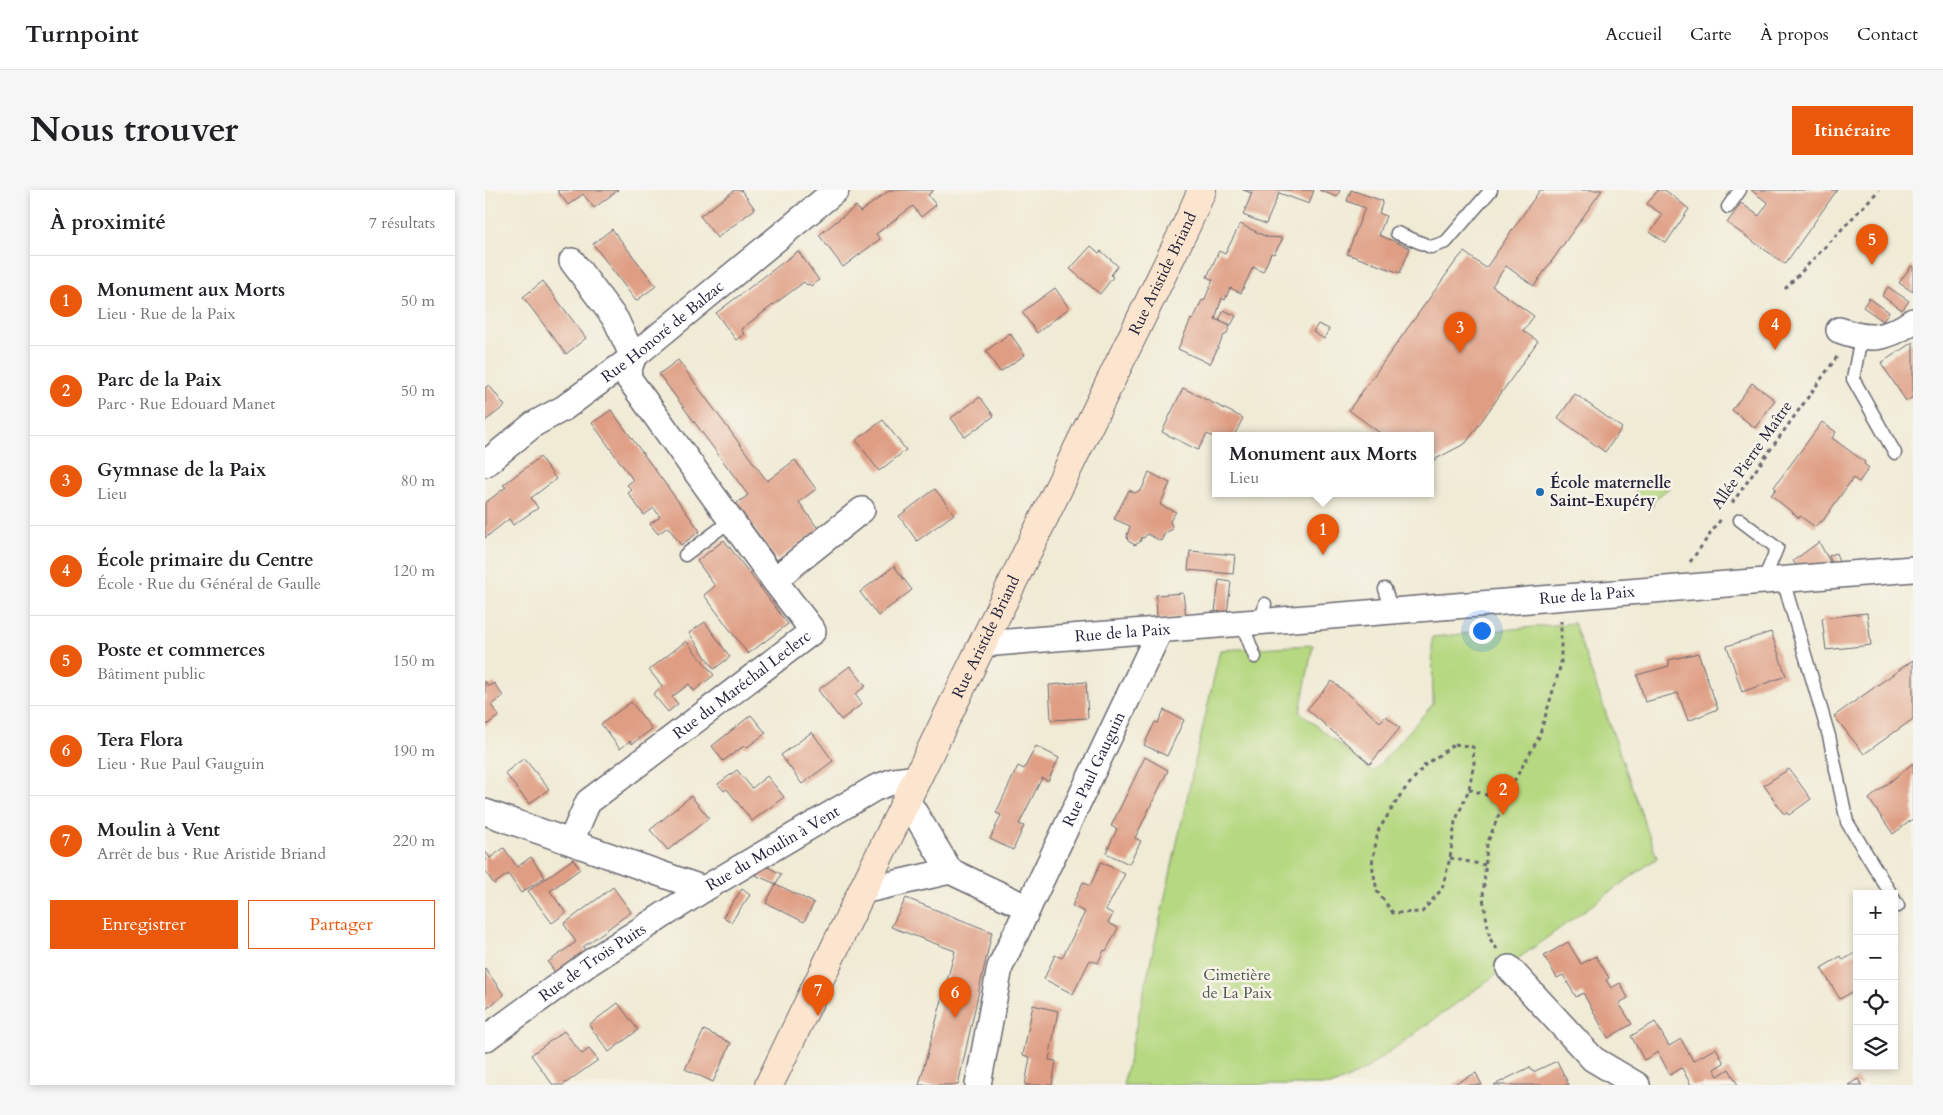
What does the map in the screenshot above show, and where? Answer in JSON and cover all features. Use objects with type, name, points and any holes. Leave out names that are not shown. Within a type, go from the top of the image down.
[{"type":"main road","name":"Rue Aristide Briand","points":[[769,1085],[862,890],[1183,233],[1202,190]]},
{"type":"street","name":"Rue Honoré de Balzac","points":[[485,464],[534,424],[564,408],[633,357],[836,190]]},
{"type":"street","points":[[573,261],[616,320],[633,357],[627,376],[774,580],[862,510]]},
{"type":"street","points":[[1851,334],[1870,338],[1893,334],[1913,321]]},
{"type":"street","name":"Rue de la Paix","points":[[983,644],[1160,630],[1389,600],[1562,598],[1913,569]]},
{"type":"street","name":"Rue du Maréchal Leclerc","points":[[571,841],[588,802],[813,631],[774,580]]},
{"type":"street","name":"Rue Paul Gauguin","points":[[979,1085],[999,967],[1160,630]]},
{"type":"street","name":"Rue du Moulin à Vent","points":[[485,812],[704,888],[875,788],[894,781],[913,789]]},
{"type":"street","points":[[913,789],[950,871]]},
{"type":"street","points":[[862,890],[950,871],[1028,908]]},
{"type":"street","name":"Rue de Trois Puits","points":[[485,1039],[589,963],[704,888]]},
{"type":"street","points":[[1511,970],[1593,1059],[1624,1082]]},
{"type":"lane","points":[[1397,233],[1431,247],[1446,242],[1491,190]]},
{"type":"lane","points":[[1728,207],[1740,190]]},
{"type":"lane","points":[[1851,334],[1853,379],[1895,453]]},
{"type":"lane","points":[[1740,520],[1777,548],[1773,581],[1829,736],[1847,822],[1889,890]]},
{"type":"lane","points":[[685,555],[730,521]]},
{"type":"lane","points":[[1255,657],[1256,616]]},
{"type":"path","points":[[1785,289],[1879,190]]},
{"type":"path","name":"Allée Pierre Maître","points":[[1728,510],[1851,334]]},
{"type":"path","name":"Allée Pierre Maître","points":[[1671,589],[1722,518]]},
{"type":"path","points":[[1511,970],[1490,939],[1483,898],[1487,844],[1504,801],[1539,737],[1561,664],[1562,598]]},
{"type":"path","points":[[1455,744],[1473,747],[1474,763],[1469,789],[1455,822],[1450,858],[1442,889],[1422,912],[1393,913],[1377,891],[1372,864],[1378,831],[1401,794],[1425,765],[1455,744]]},
{"type":"path","points":[[1469,789],[1504,801]]},
{"type":"path","points":[[1450,858],[1485,865]]},
{"type":"green space","points":[[1659,473],[1669,488],[1654,500],[1653,506],[1635,505],[1635,482],[1651,482]]},
{"type":"green space","name":"Cimetière de La Paix","points":[[1574,623],[1657,858],[1363,1071],[1333,1085],[1123,1085],[1220,650],[1313,645],[1300,712],[1373,772],[1433,704],[1432,637]]},
{"type":"building","points":[[557,190],[618,190],[594,208],[583,194],[568,205]]},
{"type":"building","points":[[735,190],[741,190],[755,209],[717,238],[700,216]]},
{"type":"building","points":[[890,190],[934,190],[928,195],[936,205],[921,217],[913,206],[876,234],[880,239],[843,267],[819,235],[856,206],[860,212]]},
{"type":"building","points":[[1243,190],[1314,190],[1309,204],[1279,193],[1266,224],[1243,215],[1252,193]]},
{"type":"building","points":[[1319,190],[1340,190],[1337,197]]},
{"type":"building","points":[[1351,190],[1383,201],[1379,213],[1386,216],[1379,235],[1410,248],[1400,273],[1347,254],[1365,208],[1347,201]]},
{"type":"building","points":[[1540,190],[1602,190],[1534,286],[1506,266],[1492,286],[1534,316],[1523,331],[1538,341],[1466,443],[1434,460],[1434,432],[1379,432],[1349,410],[1464,252],[1486,268]]},
{"type":"building","points":[[1658,190],[1665,190],[1689,209],[1666,243],[1650,232],[1663,215],[1647,204]]},
{"type":"building","points":[[1751,190],[1837,190],[1785,264],[1727,223],[1741,203],[1759,216],[1768,203]]},
{"type":"building","points":[[1240,224],[1267,237],[1283,238],[1274,254],[1271,253],[1263,272],[1253,267],[1241,293],[1230,288],[1225,300],[1222,298],[1215,319],[1230,326],[1210,364],[1178,349],[1191,319],[1193,320],[1202,300],[1204,301],[1213,280],[1207,277],[1219,251],[1225,254]]},
{"type":"building","points":[[612,229],[656,286],[636,301],[593,244]]},
{"type":"building","points":[[1091,246],[1099,253],[1101,251],[1118,266],[1111,275],[1113,277],[1100,294],[1070,269]]},
{"type":"building","points":[[798,251],[819,280],[811,286],[804,282],[741,329],[744,334],[736,340],[716,313]]},
{"type":"building","points":[[1911,266],[1913,267],[1913,292],[1899,283]]},
{"type":"building","points":[[543,281],[586,338],[566,354],[523,297]]},
{"type":"building","points":[[1888,287],[1909,301],[1902,310],[1882,296]]},
{"type":"building","points":[[1055,288],[1069,308],[1037,333],[1022,312]]},
{"type":"building","points":[[1869,298],[1889,312],[1883,321],[1863,307]]},
{"type":"building","points":[[1224,310],[1236,316],[1231,325],[1219,320]]},
{"type":"building","points":[[1318,324],[1329,329],[1324,339],[1313,332]]},
{"type":"building","points":[[1010,333],[1025,355],[1000,372],[986,351]]},
{"type":"building","points":[[1913,342],[1913,397],[1906,401],[1881,363]]},
{"type":"building","points":[[678,360],[767,481],[795,460],[816,489],[799,502],[819,530],[777,560],[736,504],[748,495],[659,374]]},
{"type":"building","points":[[1752,383],[1775,400],[1755,428],[1732,410]]},
{"type":"building","points":[[489,385],[505,406],[485,421],[485,388]]},
{"type":"building","points":[[1183,388],[1243,418],[1236,432],[1212,432],[1212,436],[1207,434],[1198,450],[1162,432]]},
{"type":"building","points":[[1575,394],[1622,428],[1605,452],[1558,418]]},
{"type":"building","points":[[980,397],[994,416],[965,437],[951,418]]},
{"type":"building","points":[[611,410],[700,531],[681,545],[668,527],[658,534],[650,524],[660,517],[654,508],[644,515],[628,493],[632,490],[627,485],[633,480],[592,423]]},
{"type":"building","points":[[883,420],[906,450],[879,471],[856,440]]},
{"type":"building","points":[[1822,422],[1836,432],[1832,438],[1865,462],[1864,464],[1869,468],[1859,482],[1853,478],[1822,522],[1820,521],[1815,527],[1800,516],[1799,518],[1771,495],[1776,489],[1774,487]]},
{"type":"building","points":[[540,457],[556,479],[531,498],[538,508],[513,525],[509,519],[485,538],[485,503],[506,487],[503,485]]},
{"type":"building","points":[[1149,472],[1170,483],[1160,505],[1176,512],[1170,521],[1173,529],[1165,533],[1161,541],[1147,534],[1135,545],[1128,541],[1127,536],[1130,526],[1114,519],[1129,490],[1135,493],[1142,489]]},
{"type":"building","points":[[935,489],[954,514],[917,541],[899,516]]},
{"type":"building","points":[[724,540],[788,624],[748,654],[704,595],[715,586],[697,561]]},
{"type":"building","points":[[1819,542],[1835,571],[1803,573],[1793,561]]},
{"type":"building","points":[[1190,551],[1235,555],[1233,574],[1188,570]]},
{"type":"building","points":[[1836,553],[1842,570],[1835,571],[1829,556]]},
{"type":"building","points":[[894,566],[912,590],[878,616],[860,592]]},
{"type":"building","points":[[1219,580],[1231,582],[1227,614],[1215,612]]},
{"type":"building","points":[[1183,593],[1186,617],[1157,619],[1156,595]]},
{"type":"building","points":[[1867,613],[1871,645],[1826,650],[1822,618]]},
{"type":"building","points":[[705,622],[730,657],[714,669],[689,633]]},
{"type":"building","points":[[1771,632],[1786,676],[1742,692],[1727,646]]},
{"type":"building","points":[[686,641],[714,675],[694,691],[689,684],[672,697],[678,704],[668,712],[653,694],[662,686],[649,670]]},
{"type":"building","points":[[1698,653],[1718,709],[1688,721],[1678,693],[1645,702],[1637,675],[1669,666],[1669,660]]},
{"type":"building","points":[[1913,660],[1913,719],[1864,754],[1834,716]]},
{"type":"building","points":[[850,666],[866,686],[855,694],[862,704],[841,720],[818,690]]},
{"type":"building","points":[[485,681],[489,686],[494,683],[503,696],[491,705],[499,716],[485,726]]},
{"type":"building","points":[[1332,681],[1380,722],[1386,716],[1400,728],[1370,764],[1307,709]]},
{"type":"building","points":[[1086,682],[1088,718],[1051,720],[1049,685]]},
{"type":"building","points":[[631,702],[652,729],[632,744],[630,741],[620,749],[601,724]]},
{"type":"building","points":[[1164,710],[1184,720],[1167,756],[1144,745],[1155,722],[1158,723]]},
{"type":"building","points":[[751,715],[766,733],[746,748],[744,746],[723,761],[712,746]]},
{"type":"building","points":[[812,732],[833,761],[802,784],[781,755]]},
{"type":"building","points":[[1036,746],[1059,758],[1048,781],[1042,778],[1019,824],[1024,826],[1013,850],[990,839],[1001,815],[996,813],[1018,766],[1024,769]]},
{"type":"building","points":[[1145,757],[1168,770],[1135,838],[1141,841],[1129,864],[1106,853],[1117,829],[1111,826]]},
{"type":"building","points":[[524,758],[549,789],[529,804],[505,773]]},
{"type":"building","points":[[1913,763],[1913,819],[1893,834],[1869,799]]},
{"type":"building","points":[[1789,769],[1811,799],[1789,815],[1783,813],[1764,785]]},
{"type":"building","points":[[737,770],[752,788],[767,776],[784,797],[752,821],[727,789],[724,791],[718,784]]},
{"type":"building","points":[[691,796],[709,818],[668,850],[650,830]]},
{"type":"building","points":[[504,848],[517,867],[531,857],[545,877],[521,893],[508,874],[494,884],[485,871],[485,851],[490,858]]},
{"type":"building","points":[[573,859],[580,869],[550,891],[566,913],[552,923],[528,891]]},
{"type":"building","points":[[1101,862],[1125,874],[1106,910],[1113,914],[1108,923],[1118,928],[1098,963],[1090,960],[1073,994],[1044,979],[1055,955],[1062,958],[1085,912],[1072,906],[1083,882],[1090,886]]},
{"type":"building","points":[[768,867],[781,874],[776,884],[755,875]]},
{"type":"building","points":[[776,884],[814,903],[804,922],[766,903]]},
{"type":"building","points":[[613,887],[631,912],[583,947],[588,955],[558,977],[548,962],[576,942],[564,924]]},
{"type":"building","points":[[742,889],[750,895],[731,922],[723,917]]},
{"type":"building","points":[[906,898],[992,932],[958,1085],[919,1085],[955,951],[891,927]]},
{"type":"building","points":[[1568,942],[1581,964],[1596,956],[1609,978],[1606,980],[1611,988],[1620,983],[1628,998],[1619,1003],[1632,1024],[1608,1038],[1583,993],[1576,997],[1563,975],[1557,978],[1544,956]]},
{"type":"building","points":[[1853,954],[1853,991],[1840,999],[1821,968],[1841,956],[1843,960]]},
{"type":"building","points":[[485,968],[504,995],[485,1010]]},
{"type":"building","points":[[618,1003],[638,1030],[609,1052],[589,1025]]},
{"type":"building","points":[[1033,1005],[1058,1011],[1049,1060],[1056,1061],[1052,1085],[1025,1085],[1030,1057],[1023,1055]]},
{"type":"building","points":[[1655,1022],[1669,1046],[1681,1039],[1693,1061],[1716,1048],[1724,1063],[1714,1069],[1718,1076],[1729,1069],[1738,1085],[1706,1085],[1705,1083],[1702,1085],[1691,1085],[1682,1068],[1670,1075],[1658,1052],[1644,1060],[1631,1036]]},
{"type":"building","points":[[704,1030],[731,1043],[713,1082],[685,1069]]},
{"type":"building","points":[[564,1031],[582,1054],[589,1049],[598,1060],[563,1085],[553,1085],[531,1055]]},
{"type":"building","points":[[1557,1061],[1569,1085],[1494,1085],[1530,1067],[1533,1072]]},
{"type":"building","points":[[1476,1073],[1482,1085],[1452,1085]]},
{"type":"building","points":[[1858,1079],[1862,1085],[1848,1085]]},
{"type":"place","name":"Poste et commerces","points":[[1872,265]]},
{"type":"place","name":"École primaire du Centre","points":[[1775,350]]},
{"type":"place","name":"Gymnase de la Paix","points":[[1460,353]]},
{"type":"place","name":"École maternelle Saint-Exupéry","points":[[1540,492]]},
{"type":"place","name":"Monument aux Morts","points":[[1323,555]]},
{"type":"place","name":"Parc de la Paix","points":[[1503,815]]},
{"type":"place","name":"Moulin à Vent","points":[[818,1016]]},
{"type":"place","name":"Tera Flora","points":[[955,1018]]}]
